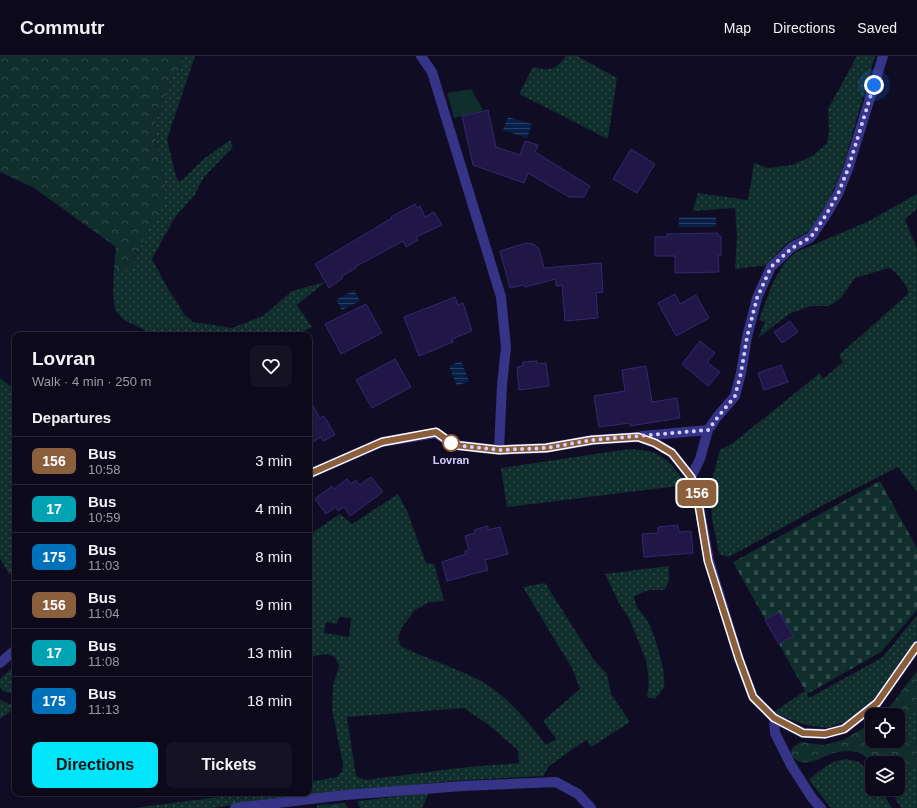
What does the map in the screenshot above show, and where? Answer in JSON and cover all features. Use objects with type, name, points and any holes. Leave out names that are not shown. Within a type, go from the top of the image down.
[{"type":"street","points":[[421,56],[432,72],[501,298],[506,347],[502,385],[499,450]]},
{"type":"street","points":[[691,477],[700,459],[708,430],[735,396],[741,373],[747,337],[757,298],[771,267],[792,248],[811,237],[838,194],[848,169],[882,56]]},
{"type":"street","points":[[312,473],[382,442],[436,432],[454,445],[499,450],[546,448],[592,440],[708,430]]},
{"type":"street","points":[[638,437],[655,443],[672,453],[691,477],[696,489],[708,561],[739,659],[753,697],[774,718],[803,733],[825,734],[844,729],[877,703],[917,646]]},
{"type":"street","points":[[0,663],[12,653]]},
{"type":"street","points":[[774,718],[775,733],[791,765],[812,798],[821,808]]},
{"type":"street","points":[[235,808],[345,795],[463,786],[556,782],[578,794],[591,808]]},
{"type":"green space","points":[[0,56],[183,56],[180,68],[169,82],[154,127],[166,187],[164,201],[137,252],[131,270],[114,269],[116,247],[34,188],[0,172]]},
{"type":"green space","points":[[183,56],[195,56],[167,139],[176,177],[180,182],[205,158],[230,140],[233,147],[204,177],[194,196],[175,217],[152,259],[184,314],[193,322],[232,328],[263,316],[292,291],[325,282],[297,305],[312,327],[301,332],[149,332],[124,320],[115,310],[113,292],[114,269],[131,269],[166,187],[154,127],[169,82],[180,68]]},
{"type":"green space","points":[[566,56],[577,56],[617,78],[608,139],[519,94],[533,67],[552,69]]},
{"type":"green space","points":[[857,56],[875,56],[843,167],[826,208],[813,229],[787,243],[768,265],[735,269],[737,237],[735,208],[693,211],[698,193],[748,200],[754,163],[768,168],[792,165],[814,155],[827,143],[829,131],[828,109]]},
{"type":"green space","points":[[471,89],[483,110],[454,118],[447,93]]},
{"type":"green space","points":[[917,194],[917,209],[905,219],[917,249],[917,492],[898,467],[829,502],[728,557],[719,554],[712,519],[710,487],[720,450],[733,443],[820,373],[823,379],[843,362],[839,355],[909,293],[901,279],[889,268],[855,278],[840,299],[829,306],[810,306],[789,314],[758,338],[765,322],[759,320],[773,282],[786,261],[796,252],[867,222]]},
{"type":"green space","points":[[0,378],[12,388],[12,574],[9,574],[0,558]]},
{"type":"green space","points":[[629,449],[649,451],[661,456],[671,464],[686,485],[507,507],[501,468]]},
{"type":"green space","points":[[880,481],[917,548],[917,610],[881,652],[807,694],[733,562]]},
{"type":"green space","points":[[398,494],[407,511],[426,563],[434,564],[444,601],[429,602],[415,610],[402,627],[398,638],[401,646],[466,674],[485,684],[514,707],[546,745],[556,739],[543,721],[580,689],[573,670],[523,587],[545,583],[594,660],[607,674],[611,694],[630,722],[591,747],[586,740],[549,766],[543,776],[452,781],[312,796],[312,781],[337,777],[342,771],[343,763],[332,710],[333,685],[339,666],[335,657],[327,654],[312,656],[312,531],[313,532],[340,514],[352,524]],"holes":[[[339,617],[351,618],[349,637],[324,633],[326,622],[337,624]],[[464,708],[490,726],[518,750],[519,763],[468,767],[365,780],[356,776],[347,717]]]},
{"type":"green space","points":[[669,566],[669,581],[664,590],[650,590],[634,596],[637,607],[650,626],[662,663],[664,686],[662,691],[655,699],[647,697],[649,683],[646,660],[629,618],[619,603],[605,574]]},
{"type":"green space","points":[[917,615],[917,640],[882,689],[862,712],[846,721],[827,728],[806,725],[772,713],[805,691],[809,698],[883,657]]},
{"type":"green space","points":[[12,668],[12,694],[3,691],[0,687],[0,679]]},
{"type":"green space","points":[[917,671],[917,711],[912,714],[905,723],[905,708],[888,708]]},
{"type":"green space","points":[[0,700],[12,705],[10,712],[0,719]]},
{"type":"green space","points":[[917,711],[917,745],[912,744],[907,739],[905,723],[912,714]]},
{"type":"green space","points":[[905,723],[907,739],[912,744],[917,745],[917,765],[910,769],[905,769],[905,756],[865,757],[853,751],[838,752],[807,763],[801,762],[790,754],[793,747],[801,742],[824,745],[843,740],[865,727],[865,748],[905,748]]},
{"type":"green space","points":[[847,759],[859,762],[865,768],[865,796],[884,796],[892,808],[831,808],[809,780],[830,764]]},
{"type":"green space","points":[[917,765],[917,808],[901,808],[894,796],[905,796],[905,769],[910,769]]},
{"type":"green space","points":[[429,793],[422,808],[360,808],[357,801]]},
{"type":"green space","points":[[226,796],[311,796],[212,808],[134,808]]},
{"type":"green space","points":[[345,803],[348,808],[317,808],[317,805]]},
{"type":"water","points":[[508,117],[532,124],[527,138],[503,130]]},
{"type":"water","points":[[679,217],[716,217],[716,227],[679,227]]},
{"type":"water","points":[[354,290],[360,301],[342,310],[336,300]]},
{"type":"water","points":[[461,361],[469,381],[457,386],[449,366]]},
{"type":"building","points":[[488,110],[496,147],[520,155],[525,141],[538,145],[535,152],[590,186],[584,197],[569,197],[528,173],[524,183],[473,165],[462,116]]},
{"type":"building","points":[[631,149],[655,164],[637,193],[613,179]]},
{"type":"building","points":[[415,204],[417,208],[420,206],[425,217],[434,212],[442,225],[416,237],[418,240],[406,247],[403,241],[355,267],[356,268],[342,276],[343,278],[329,288],[315,264],[392,218],[391,217]]},
{"type":"building","points":[[718,233],[718,236],[721,236],[721,255],[718,255],[719,272],[675,273],[675,256],[655,256],[655,237],[667,237],[667,234]]},
{"type":"building","points":[[526,243],[534,244],[539,249],[544,268],[601,263],[603,292],[596,293],[598,318],[565,321],[562,285],[556,286],[556,279],[525,287],[524,285],[510,288],[500,251]]},
{"type":"building","points":[[675,294],[680,304],[696,295],[709,318],[676,336],[658,303]]},
{"type":"building","points":[[455,297],[458,305],[463,303],[472,331],[452,339],[453,342],[419,356],[404,317]]},
{"type":"building","points":[[366,304],[382,333],[341,354],[325,324]]},
{"type":"building","points":[[790,321],[798,332],[782,343],[774,332]]},
{"type":"building","points":[[700,341],[715,353],[707,362],[720,372],[708,386],[682,364]]},
{"type":"building","points":[[395,359],[411,387],[372,408],[356,380]]},
{"type":"building","points":[[537,361],[537,364],[546,363],[549,386],[519,390],[517,367],[523,366],[523,362]]},
{"type":"building","points":[[781,365],[788,382],[764,390],[758,373]]},
{"type":"building","points":[[646,366],[652,402],[677,398],[680,418],[630,426],[630,423],[599,427],[594,396],[625,391],[622,370]]},
{"type":"building","points":[[312,404],[320,418],[324,416],[335,435],[323,441],[321,437],[312,442]]},
{"type":"building","points":[[371,477],[383,492],[350,516],[344,507],[338,511],[336,507],[326,514],[315,499],[332,486],[334,489],[347,479],[351,484],[356,480],[360,485]]},
{"type":"building","points":[[678,525],[679,532],[691,531],[693,553],[644,557],[642,534],[658,533],[658,527]]},
{"type":"building","points":[[488,526],[488,530],[500,527],[508,554],[485,560],[488,570],[447,581],[442,562],[466,554],[465,551],[469,550],[465,536],[475,533],[474,530]]},
{"type":"building","points":[[779,612],[793,636],[779,644],[765,620]]},
{"type":"bus line","name":"156","points":[[312,473],[382,442],[436,432],[454,445],[499,450],[546,448],[592,440],[638,437],[655,443],[672,453],[691,477],[696,489],[708,561],[739,659],[753,697],[774,718],[803,733],[825,734],[844,729],[877,703],[917,646]]},
{"type":"place","name":"Lovran","points":[[451,443]]},
{"type":"route","points":[[451,443],[454,445],[499,450],[546,448],[592,440],[708,430],[735,396],[741,373],[747,337],[757,298],[771,267],[792,248],[811,237],[838,194],[848,169],[874,85]]}]
